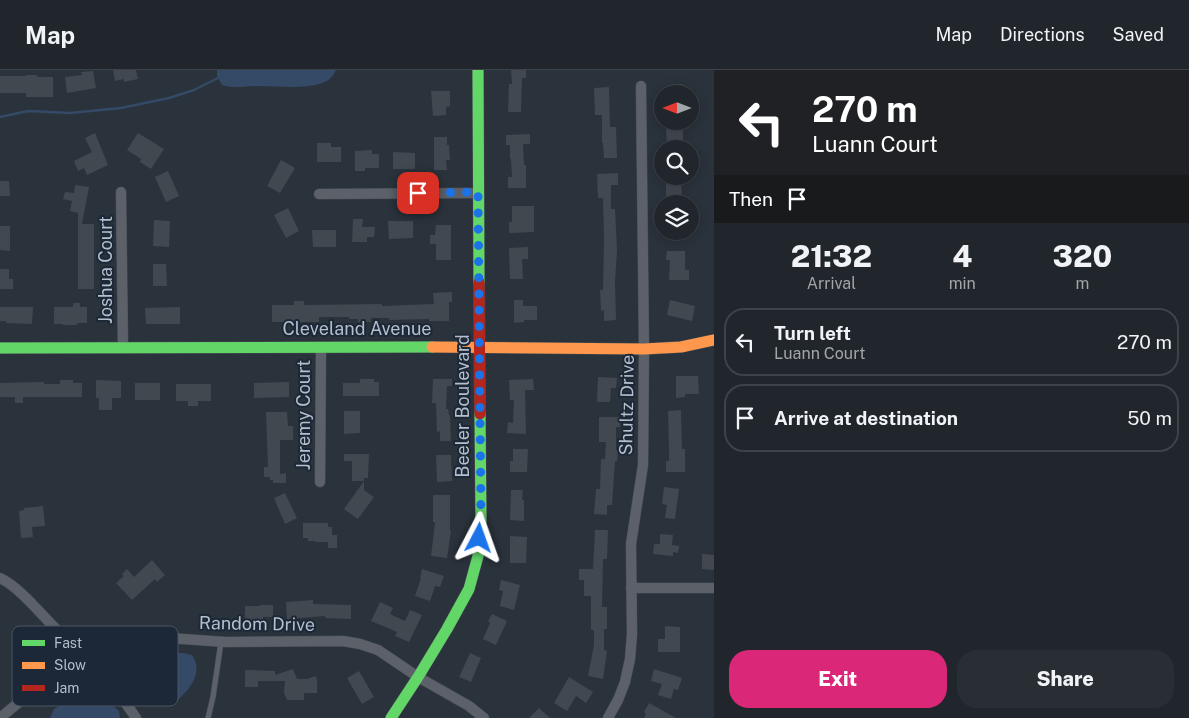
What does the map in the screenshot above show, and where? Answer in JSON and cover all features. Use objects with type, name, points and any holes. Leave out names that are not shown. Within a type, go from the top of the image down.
[{"type":"street","name":"Beeler Boulevard","points":[[391,718],[418,677],[469,589],[478,556],[481,520],[478,70]]},
{"type":"street","name":"Shultz Drive","points":[[608,718],[625,682],[630,659],[632,634],[631,544],[643,465],[644,349],[641,86]]},
{"type":"street","name":"Joshua Court","points":[[122,192],[123,348]]},
{"type":"street","points":[[319,194],[478,192]]},
{"type":"street","name":"Cleveland Avenue","points":[[0,348],[480,347],[644,349],[681,347],[714,340]]},
{"type":"street","name":"Jeremy Court","points":[[320,482],[321,347]]},
{"type":"street","points":[[0,578],[23,595],[53,626]]},
{"type":"street","points":[[631,588],[714,588]]},
{"type":"street","name":"Random Drive","points":[[178,639],[221,642],[343,641],[360,644],[378,650],[418,677],[469,706],[484,718]]},
{"type":"street","name":"Random Drive","points":[[0,718],[14,706]]},
{"type":"street","points":[[128,706],[136,718]]},
{"type":"lane","points":[[208,718],[221,642]]},
{"type":"water","points":[[217,70],[336,70],[327,81],[312,86],[236,87],[222,85],[217,76]]},
{"type":"water","points":[[178,653],[192,655],[197,669],[193,682],[178,700]]},
{"type":"water","points":[[59,706],[113,706],[119,711],[120,718],[50,718],[54,709]]},
{"type":"building","points":[[113,70],[136,70],[138,79],[124,82],[124,79],[115,81]]},
{"type":"building","points":[[511,70],[526,70],[526,78],[522,78],[521,112],[508,112],[509,84],[512,84]]},
{"type":"building","points":[[93,71],[96,88],[67,93],[65,77],[82,75],[81,72]]},
{"type":"building","points":[[0,76],[53,77],[53,97],[26,97],[26,93],[0,93]]},
{"type":"building","points":[[609,87],[610,127],[616,127],[617,158],[604,158],[602,115],[595,115],[594,88]]},
{"type":"building","points":[[431,91],[450,91],[450,106],[446,107],[446,115],[433,116]]},
{"type":"building","points":[[666,130],[683,130],[683,140],[667,140]]},
{"type":"building","points":[[95,133],[108,165],[87,175],[84,168],[78,171],[74,161],[92,152],[85,138]]},
{"type":"building","points":[[138,133],[164,149],[151,169],[140,162],[141,159],[127,150]]},
{"type":"building","points":[[530,134],[530,144],[523,144],[524,165],[526,165],[526,188],[508,188],[508,177],[512,177],[510,145],[506,145],[506,135]]},
{"type":"building","points":[[434,137],[447,137],[450,160],[446,160],[447,170],[434,170]]},
{"type":"building","points":[[317,143],[331,143],[331,147],[341,147],[341,162],[317,162]]},
{"type":"building","points":[[372,150],[372,154],[379,154],[379,168],[365,168],[365,171],[355,171],[355,151]]},
{"type":"building","points":[[393,152],[415,153],[415,169],[393,169]]},
{"type":"building","points":[[281,160],[295,168],[280,193],[267,186]]},
{"type":"building","points":[[168,171],[179,196],[166,202],[155,177]]},
{"type":"building","points":[[618,173],[618,185],[611,185],[611,209],[615,209],[617,250],[615,282],[616,320],[604,321],[604,310],[601,311],[600,290],[603,290],[603,198],[598,198],[597,174]]},
{"type":"building","points":[[0,181],[9,181],[10,196],[0,196]]},
{"type":"building","points":[[75,185],[89,187],[82,224],[94,224],[94,289],[78,289],[78,213],[70,211],[72,201],[63,199],[65,192],[74,193]]},
{"type":"building","points":[[666,185],[681,185],[682,195],[666,195]]},
{"type":"building","points":[[512,206],[534,206],[534,232],[509,233],[509,222],[512,222]]},
{"type":"building","points":[[288,208],[299,231],[286,238],[274,215]]},
{"type":"building","points":[[353,219],[363,219],[362,227],[375,227],[374,237],[367,237],[367,242],[352,242]]},
{"type":"building","points":[[154,220],[170,221],[169,247],[153,246]]},
{"type":"building","points":[[388,221],[413,221],[413,238],[389,239]]},
{"type":"building","points":[[436,225],[451,225],[451,260],[436,260],[436,244],[430,244],[430,235],[435,235]]},
{"type":"building","points":[[0,226],[10,226],[10,251],[0,250]]},
{"type":"building","points":[[312,230],[336,230],[336,247],[313,247]]},
{"type":"building","points":[[528,247],[528,259],[522,259],[523,279],[510,279],[509,248]]},
{"type":"building","points":[[667,251],[685,251],[685,270],[689,270],[689,280],[669,280],[670,260],[666,260]]},
{"type":"building","points":[[153,264],[166,264],[167,286],[153,286]]},
{"type":"building","points":[[0,269],[9,269],[9,279],[13,279],[13,289],[0,289]]},
{"type":"building","points":[[452,292],[452,302],[449,302],[449,321],[371,318],[371,322],[358,322],[358,319],[349,319],[349,317],[319,317],[319,322],[272,322],[272,305],[294,305],[294,301],[304,301],[304,305],[382,304],[382,306],[434,304],[433,293]]},
{"type":"building","points":[[514,300],[523,300],[523,306],[537,306],[537,320],[524,320],[524,322],[514,323]]},
{"type":"building","points":[[670,300],[695,306],[692,321],[667,315]]},
{"type":"building","points":[[73,303],[80,303],[80,307],[87,307],[87,323],[77,323],[77,325],[54,324],[54,307],[73,307]]},
{"type":"building","points":[[0,307],[33,307],[32,324],[0,321]]},
{"type":"building","points":[[180,307],[180,324],[146,324],[145,308]]},
{"type":"building","points":[[676,376],[698,376],[699,394],[685,394],[685,397],[676,398]]},
{"type":"building","points":[[598,377],[617,378],[616,388],[611,388],[610,402],[597,402]]},
{"type":"building","points":[[360,379],[374,379],[374,382],[379,382],[379,396],[343,396],[343,383],[360,383]]},
{"type":"building","points":[[433,379],[452,379],[452,386],[447,386],[446,409],[448,409],[450,415],[451,441],[440,441],[440,431],[437,432],[436,403],[432,403]]},
{"type":"building","points":[[533,379],[534,390],[525,390],[526,434],[507,433],[508,422],[513,423],[514,400],[510,400],[509,380]]},
{"type":"building","points":[[60,380],[73,380],[73,383],[82,383],[82,397],[23,397],[23,403],[15,403],[15,397],[0,397],[0,383],[44,382],[44,384],[60,384]]},
{"type":"building","points":[[96,380],[121,381],[121,398],[112,398],[112,410],[99,410],[99,398],[96,398]]},
{"type":"building","points":[[289,382],[289,397],[254,398],[254,383]]},
{"type":"building","points":[[135,383],[160,383],[160,400],[135,400]]},
{"type":"building","points":[[176,384],[211,384],[211,401],[198,401],[198,406],[188,406],[188,401],[176,401]]},
{"type":"building","points":[[681,410],[682,449],[685,449],[685,472],[666,472],[666,461],[669,461],[668,411]]},
{"type":"building","points":[[344,411],[360,411],[360,433],[344,434]]},
{"type":"building","points":[[266,412],[287,412],[288,426],[293,426],[293,440],[280,440],[280,474],[286,473],[286,483],[273,483],[270,477],[264,477],[264,467],[268,467]]},
{"type":"building","points":[[599,417],[620,417],[620,427],[616,427],[616,450],[618,450],[617,461],[615,461],[612,505],[607,505],[607,515],[594,514],[596,489],[600,489],[601,459],[605,459],[606,442],[599,442]]},
{"type":"building","points":[[513,449],[528,449],[527,472],[510,472],[510,461],[513,461]]},
{"type":"building","points":[[344,454],[369,454],[368,478],[364,478],[364,481],[352,481],[352,461],[344,461]]},
{"type":"building","points":[[436,455],[451,455],[452,481],[437,482]]},
{"type":"building","points":[[364,481],[364,490],[374,497],[358,519],[344,509]]},
{"type":"building","points":[[664,487],[679,489],[675,519],[665,518],[667,505],[662,504]]},
{"type":"building","points":[[511,490],[523,490],[524,521],[510,520]]},
{"type":"building","points":[[285,493],[297,518],[285,524],[274,498]]},
{"type":"building","points":[[433,495],[450,495],[451,531],[447,558],[431,556],[435,522],[433,522]]},
{"type":"building","points":[[43,506],[45,526],[32,527],[33,537],[21,538],[19,511],[24,510],[24,508]]},
{"type":"building","points":[[303,523],[328,523],[328,527],[332,527],[332,535],[337,535],[337,548],[328,548],[328,542],[308,541],[308,538],[303,538]]},
{"type":"building","points":[[595,530],[608,530],[607,559],[603,559],[602,607],[607,607],[607,629],[604,629],[604,650],[607,651],[603,679],[588,676],[594,645],[594,630],[591,630],[591,596],[584,596],[584,580],[579,580],[579,569],[593,569]]},
{"type":"building","points":[[660,534],[673,535],[672,545],[679,546],[678,553],[673,552],[673,556],[653,554],[654,544],[660,544]]},
{"type":"building","points":[[510,536],[527,537],[526,563],[510,563]]},
{"type":"building","points":[[702,554],[714,555],[714,570],[702,569]]},
{"type":"building","points":[[152,560],[165,575],[157,582],[155,579],[132,600],[116,583],[124,576],[122,574],[127,569],[134,577]]},
{"type":"building","points":[[422,569],[444,576],[440,587],[435,586],[430,601],[415,596]]},
{"type":"building","points":[[501,580],[520,585],[514,610],[500,606],[503,591],[499,590]]},
{"type":"building","points":[[313,600],[313,604],[351,605],[351,619],[325,618],[325,616],[287,619],[286,602]]},
{"type":"building","points":[[380,602],[393,608],[390,614],[405,621],[410,610],[422,615],[409,642],[395,636],[397,632],[371,621]]},
{"type":"building","points":[[273,605],[273,617],[263,617],[263,621],[245,621],[245,606]]},
{"type":"building","points":[[492,614],[507,621],[496,645],[483,639]]},
{"type":"building","points":[[665,626],[680,627],[680,652],[658,652],[658,639],[665,639]]},
{"type":"building","points":[[470,653],[481,658],[471,682],[459,677]]},
{"type":"building","points":[[293,669],[297,679],[307,679],[316,676],[317,693],[304,693],[304,700],[287,700],[284,693],[285,681],[258,681],[258,687],[245,687],[245,670],[275,671],[275,675]]},
{"type":"building","points":[[654,669],[682,678],[678,690],[674,689],[671,699],[658,695],[662,684],[651,681]]},
{"type":"building","points":[[359,671],[374,697],[362,704],[347,678]]},
{"type":"building","points":[[569,677],[593,692],[586,703],[576,696],[567,711],[554,703]]},
{"type":"building","points":[[649,703],[676,718],[644,718],[646,714],[644,712]]},
{"type":"building","points":[[539,708],[550,718],[529,718]]},
{"type":"waterway","points":[[0,117],[28,111],[70,113],[121,108],[169,98],[194,90],[220,77]]},
{"type":"traffic: fast","points":[[478,70],[479,282]]},
{"type":"traffic: fast","points":[[0,348],[432,347]]},
{"type":"traffic: fast","points":[[391,718],[418,677],[469,589],[478,556],[481,520],[480,414]]},
{"type":"traffic: slow","points":[[432,347],[644,349],[681,347],[714,340]]},
{"type":"traffic: jam","points":[[479,282],[480,414]]},
{"type":"route","points":[[418,193],[478,192],[481,520],[479,538]]}]
